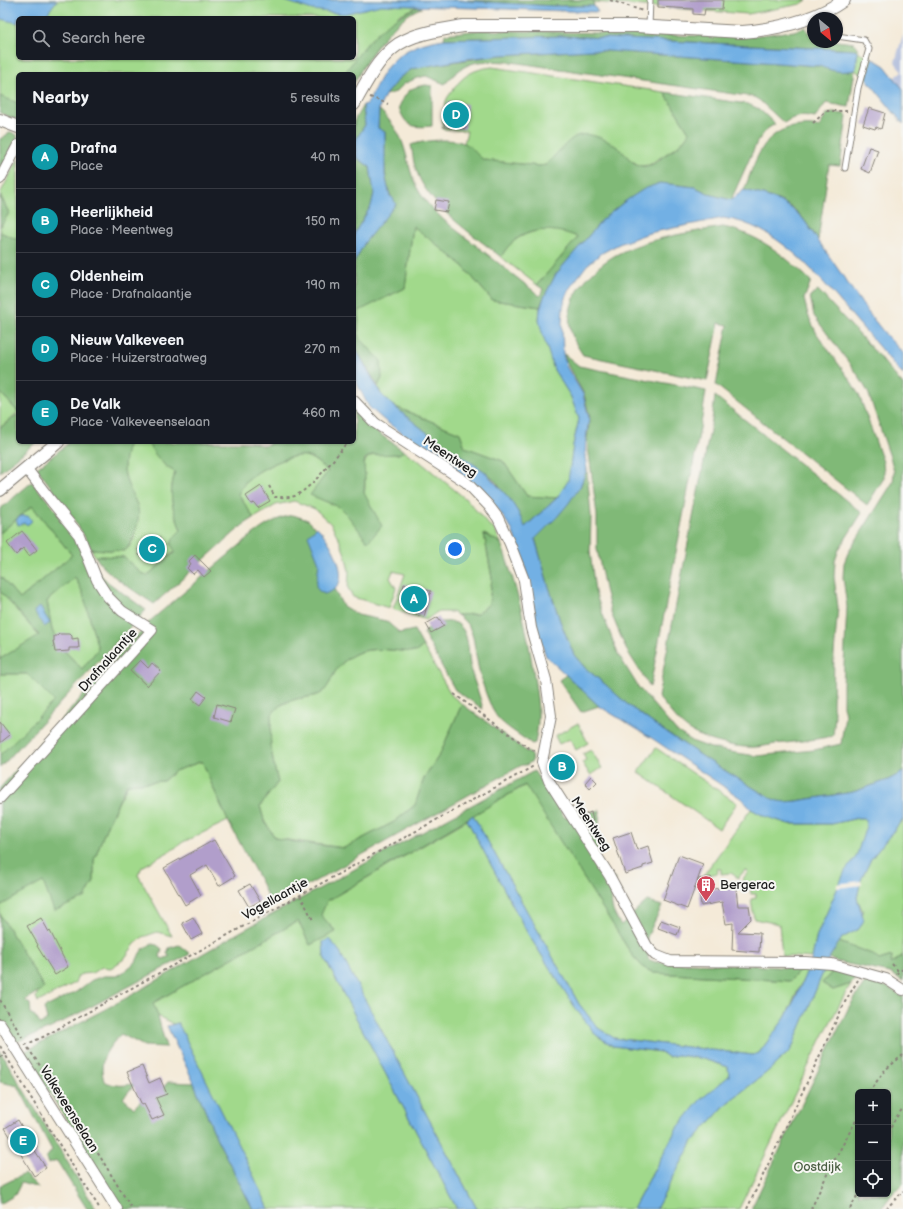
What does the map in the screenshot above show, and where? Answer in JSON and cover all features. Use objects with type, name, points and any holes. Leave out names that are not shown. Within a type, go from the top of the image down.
[{"type":"street","points":[[356,101],[380,60],[392,49],[406,40],[434,31],[463,26],[649,27],[742,32],[809,21],[844,0]]},
{"type":"street","points":[[0,120],[16,126]]},
{"type":"street","points":[[0,180],[16,149]]},
{"type":"street","name":"Meentweg","points":[[356,403],[375,423],[466,482],[489,506],[498,518],[524,580],[531,628],[546,680],[551,716],[542,757],[549,781],[609,875],[648,946],[655,955],[670,961],[805,962],[832,964],[886,979],[903,990]]},
{"type":"street","points":[[0,490],[26,465],[55,444]]},
{"type":"street","name":"Drafnalaantje","points":[[0,798],[152,630],[122,612],[108,597],[98,580],[79,535],[52,502],[26,465]]},
{"type":"street","name":"Valkeveenselaan","points":[[0,1024],[117,1209]]},
{"type":"lane","points":[[649,27],[650,0]]},
{"type":"lane","points":[[843,37],[864,40],[868,49],[858,88],[845,168]]},
{"type":"path","points":[[610,0],[649,13]]},
{"type":"path","points":[[367,96],[388,104]]},
{"type":"path","points":[[813,123],[826,111],[854,112]]},
{"type":"path","points":[[269,486],[275,497],[296,496],[310,485],[334,460],[346,444]]},
{"type":"path","points":[[454,694],[542,757]]},
{"type":"path","name":"Vogellaantje","points":[[16,1049],[50,1033],[300,895],[542,757]]},
{"type":"path","points":[[300,895],[313,920]]},
{"type":"path","points":[[892,964],[899,972],[903,969]]},
{"type":"path","points":[[747,1209],[846,1000],[863,973]]},
{"type":"path","points":[[0,1000],[22,1038]]},
{"type":"path","points":[[26,1044],[85,1132],[132,1209]]},
{"type":"path","points":[[0,1046],[100,1209]]},
{"type":"path","points":[[871,1089],[885,1070],[903,1054]]},
{"type":"path","points":[[891,1126],[903,1108]]},
{"type":"path","points":[[811,1209],[830,1168],[855,1122]]},
{"type":"path","points":[[886,1209],[903,1191]]},
{"type":"path","points":[[850,1209],[856,1197]]},
{"type":"shaded area","points":[[903,34],[903,89],[894,78],[902,72],[895,62]]},
{"type":"green space","points":[[0,0],[410,0],[406,5],[417,7],[399,15],[356,77],[356,72],[16,72],[16,115],[0,109]]},
{"type":"green space","points":[[451,0],[593,0],[594,6],[554,6]]},
{"type":"green space","points":[[567,0],[807,0],[801,4],[748,14]]},
{"type":"green space","points":[[417,7],[422,8],[407,15],[378,44],[356,79],[356,72],[345,72],[354,60],[356,60],[356,58],[367,43],[384,27],[404,13]]},
{"type":"green space","points":[[805,27],[807,30],[807,48],[564,36],[444,39],[445,34],[481,30],[744,37],[794,31]]},
{"type":"green space","points":[[843,42],[854,43],[858,48],[858,52],[854,50],[813,48],[843,48]]},
{"type":"green space","points":[[593,50],[819,66],[848,71],[855,70],[849,107],[826,103],[815,118],[798,117],[784,123],[754,97],[511,62],[490,61],[468,65],[461,69],[445,84],[426,76],[417,78],[404,84],[396,92],[385,95],[399,78],[412,69],[501,55]]},
{"type":"green space","points":[[858,52],[872,58],[867,79],[855,70]]},
{"type":"green space","points":[[492,67],[664,92],[689,132],[687,137],[675,148],[649,165],[640,166],[617,147],[604,140],[561,149],[546,165],[539,166],[484,160],[464,144],[467,131],[442,129],[444,107],[449,95],[461,80],[474,71]]},
{"type":"green space","points":[[426,85],[432,86],[432,126],[420,127],[411,125],[404,119],[399,107],[409,91],[416,87]]},
{"type":"green space","points":[[664,92],[748,104],[759,109],[775,124],[767,129],[757,142],[731,200],[712,195],[695,187],[660,183],[624,202],[603,219],[556,274],[540,307],[492,300],[460,263],[413,226],[405,288],[359,311],[358,336],[381,361],[382,378],[378,386],[356,349],[356,259],[365,242],[395,204],[386,178],[385,132],[378,128],[379,109],[391,122],[400,137],[414,182],[431,208],[451,226],[540,296],[543,289],[537,285],[578,237],[557,231],[535,231],[516,239],[501,257],[453,219],[431,197],[423,185],[416,169],[411,145],[440,140],[456,141],[468,145],[479,157],[484,160],[539,166],[546,165],[573,138],[582,135],[593,135],[613,144],[634,163],[647,166],[655,163],[677,147],[686,138],[689,132]]},
{"type":"green space","points":[[0,96],[16,102],[16,119],[0,113]]},
{"type":"green space","points":[[363,105],[365,125],[356,140],[356,117]]},
{"type":"green space","points":[[827,114],[846,114],[847,117],[840,166],[829,165],[818,240],[796,211],[784,203],[744,190],[757,158],[769,139],[788,128],[806,126],[819,127]]},
{"type":"green space","points":[[11,132],[16,134],[16,140],[0,173],[0,139]]},
{"type":"green space","points":[[356,157],[370,167],[374,193],[371,206],[356,231]]},
{"type":"green space","points":[[16,163],[16,239],[0,232],[0,227],[9,213],[0,194]]},
{"type":"green space","points":[[0,196],[9,213],[0,227]]},
{"type":"green space","points":[[413,226],[460,263],[492,300],[540,307],[539,320],[554,370],[571,397],[579,419],[573,445],[569,481],[557,498],[527,496],[503,461],[465,447],[460,433],[391,405],[381,394],[378,386],[382,378],[358,336],[359,310],[405,288]]},
{"type":"green space","points":[[723,227],[748,235],[771,247],[811,281],[804,299],[808,315],[817,334],[859,395],[883,462],[884,478],[867,505],[716,385],[728,325],[719,323],[707,381],[583,355],[575,342],[570,327],[569,316],[575,295],[588,277],[605,262],[626,250],[653,240]]},
{"type":"green space","points":[[546,229],[566,232],[579,238],[537,285],[501,257],[505,250],[520,237],[532,232]]},
{"type":"green space","points":[[0,232],[16,239],[16,410],[0,392]]},
{"type":"green space","points":[[818,290],[877,354],[903,385],[903,772],[888,780],[853,792],[796,801],[778,802],[714,764],[658,727],[628,705],[585,668],[574,655],[560,621],[535,538],[580,487],[587,469],[591,516],[590,551],[595,592],[618,654],[639,688],[676,731],[694,742],[711,748],[757,756],[814,750],[841,744],[845,715],[843,706],[843,684],[847,607],[843,577],[844,563],[848,553],[893,482],[894,472],[868,392],[858,375],[814,316],[810,296]]},
{"type":"green space","points":[[564,354],[579,366],[706,391],[650,687],[626,649],[611,613],[597,549],[597,515],[587,439],[590,418],[584,394],[568,366]]},
{"type":"green space","points":[[0,392],[16,410],[16,414],[0,428]]},
{"type":"green space","points":[[715,396],[862,513],[839,549],[835,561],[834,577],[838,607],[834,654],[833,707],[835,715],[833,736],[756,747],[724,744],[701,737],[689,730],[677,719],[658,697],[712,420]]},
{"type":"green space","points":[[391,405],[460,433],[465,447],[503,461],[527,496],[557,498],[525,527],[518,512],[496,482],[484,471],[430,435]]},
{"type":"green space","points":[[356,410],[371,428],[404,451],[399,454],[372,455],[365,459],[364,493],[382,526],[368,542],[339,507],[310,495],[328,471],[317,462],[305,456],[291,457],[257,472],[246,481],[238,494],[254,518],[243,525],[154,604],[121,582],[104,568],[96,556],[124,557],[141,573],[147,576],[175,552],[171,544],[174,537],[181,530],[173,508],[171,495],[175,472],[159,459],[148,444],[258,444],[264,446],[268,444],[356,444]]},
{"type":"green space","points":[[16,416],[16,444],[34,444],[0,472],[0,428]]},
{"type":"green space","points":[[67,444],[128,444],[125,456],[124,469],[127,483],[137,505],[138,522],[134,535],[125,551],[91,549],[73,518],[37,468]]},
{"type":"green space","points":[[128,444],[149,444],[166,467],[175,472],[171,495],[175,515],[181,530],[174,537],[175,551],[147,576],[141,573],[124,557],[96,556],[96,558],[91,549],[125,551],[130,546],[135,536],[137,505],[127,483],[124,470],[125,453]]},
{"type":"green space","points":[[404,451],[418,460],[467,500],[495,530],[501,543],[484,534],[492,578],[489,604],[477,614],[457,615],[453,612],[437,612],[426,620],[393,609],[405,574],[393,571],[390,578],[396,588],[389,608],[353,597],[348,588],[349,571],[345,554],[339,539],[331,524],[315,509],[294,501],[276,505],[254,518],[238,494],[246,481],[257,472],[291,457],[305,456],[315,461],[328,471],[311,495],[339,507],[348,516],[364,493],[364,467],[367,459],[371,456],[379,454],[396,454]]},
{"type":"green space","points":[[32,482],[66,522],[93,568],[109,583],[146,610],[0,768],[0,755],[54,701],[27,674],[0,674],[0,659],[39,635],[0,591],[0,576],[20,599],[72,555],[32,506],[0,533],[0,509]],"holes":[[[75,577],[83,593],[98,649],[82,669],[59,645],[52,630],[47,601]]]},
{"type":"green space","points":[[32,506],[72,555],[20,599],[0,576],[0,533]]},
{"type":"green space","points":[[293,515],[308,520],[320,532],[336,573],[335,591],[343,606],[358,615],[386,621],[400,633],[414,630],[423,646],[416,652],[373,650],[354,654],[345,660],[337,669],[323,692],[287,702],[280,706],[272,714],[271,747],[278,782],[260,806],[264,820],[275,838],[301,843],[344,848],[394,822],[415,805],[424,778],[440,754],[462,704],[530,754],[533,760],[527,765],[522,765],[271,906],[262,884],[228,821],[202,761],[175,771],[163,781],[127,784],[108,823],[94,860],[94,881],[85,898],[54,911],[43,882],[0,906],[0,788],[150,621],[252,535],[271,522]]},
{"type":"green space","points":[[484,534],[501,543],[516,590],[524,622],[531,654],[538,706],[537,733],[535,743],[532,744],[504,724],[495,713],[482,682],[472,635],[467,624],[457,615],[477,614],[489,604],[492,578]]},
{"type":"green space","points":[[75,577],[83,593],[98,649],[82,669],[59,645],[52,630],[47,601]]},
{"type":"green space","points":[[0,591],[39,636],[0,659]]},
{"type":"green space","points":[[440,622],[451,622],[458,624],[466,635],[471,671],[483,709],[455,690],[424,634],[427,629]]},
{"type":"green space","points":[[423,646],[452,696],[462,704],[440,754],[424,778],[415,805],[394,822],[344,848],[275,838],[264,820],[260,806],[278,782],[271,747],[272,714],[280,706],[290,701],[316,695],[322,692],[328,686],[337,669],[345,660],[354,654],[373,650],[416,652]]},
{"type":"green space","points":[[0,674],[27,674],[54,701],[0,755]]},
{"type":"green space","points":[[566,675],[599,706],[581,712],[559,680]]},
{"type":"green space","points":[[578,723],[588,743],[576,750],[570,739],[559,744],[555,736]]},
{"type":"green space","points":[[656,748],[737,803],[719,829],[638,772]]},
{"type":"green space","points":[[591,750],[602,768],[590,775],[582,762],[586,760],[583,754]]},
{"type":"green space","points":[[203,761],[228,821],[183,842],[142,867],[138,875],[172,936],[157,932],[143,937],[135,944],[124,959],[111,968],[102,967],[92,973],[82,974],[78,976],[75,983],[38,1002],[36,997],[38,992],[44,988],[0,914],[0,906],[43,881],[94,881],[94,860],[108,823],[128,784],[163,781],[175,771]]},
{"type":"green space","points":[[534,771],[565,818],[600,810],[596,872],[615,879],[612,893],[612,908],[621,925],[647,901],[662,906],[647,937],[648,959],[655,962],[752,965],[801,969],[790,981],[654,973],[644,968],[632,955],[525,785],[327,901],[321,915],[336,932],[310,945],[298,921],[153,1003],[166,1047],[144,1046],[121,1034],[105,1055],[102,1067],[104,1081],[120,1085],[136,1083],[123,1098],[134,1108],[149,1092],[155,1097],[168,1082],[194,1083],[216,1137],[253,1209],[122,1209],[24,1052],[130,996],[240,932]]},
{"type":"green space","points":[[526,785],[632,955],[644,968],[654,973],[790,981],[801,969],[808,969],[785,1018],[759,1053],[753,1055],[614,1038],[598,1028],[579,1004],[473,815]]},
{"type":"green space","points":[[751,809],[764,816],[789,824],[832,824],[858,818],[863,818],[866,820],[865,834],[860,850],[855,860],[843,876],[817,935],[812,958],[782,956],[779,924],[754,919],[751,899],[756,898],[756,894],[751,894],[750,885],[742,880],[748,872],[745,870],[738,878],[731,873],[721,874],[721,869],[717,869],[718,873],[703,876]]},
{"type":"green space","points":[[903,819],[903,955],[891,965],[892,956],[879,960],[872,954],[839,942],[842,938],[859,929],[863,912],[857,898],[861,880],[871,859]]},
{"type":"green space","points":[[467,820],[528,934],[576,1009],[596,1035],[613,1046],[661,1052],[668,1057],[678,1055],[703,1059],[728,1067],[729,1076],[676,1130],[633,1209],[477,1209],[338,949],[323,942],[324,957],[457,1209],[269,1209],[178,1023],[173,1024],[158,1016],[153,1003],[298,921],[310,945],[336,931],[320,915],[327,901]]},
{"type":"green space","points":[[0,914],[44,988],[25,1000],[30,1004],[31,1014],[35,1016],[40,1024],[47,1020],[44,1008],[76,992],[92,980],[104,976],[117,976],[136,962],[144,948],[152,944],[157,945],[162,949],[160,957],[163,959],[170,956],[167,954],[169,948],[179,945],[190,954],[51,1028],[16,1042],[0,1026]]},
{"type":"green space","points":[[839,942],[872,954],[879,960],[892,956],[891,964],[903,955],[903,981],[890,973],[834,961],[829,958]]},
{"type":"green space","points":[[824,970],[833,971],[822,983],[833,990],[851,984],[821,1040],[739,1209],[656,1209],[693,1141],[727,1103],[766,1073],[791,1050]]},
{"type":"green space","points":[[833,971],[857,976],[851,984],[833,990],[822,983]]},
{"type":"green space","name":"Oostdijk","points":[[869,979],[889,988],[903,997],[903,1183],[891,1196],[891,1089],[855,1089],[855,1197],[890,1197],[881,1209],[751,1209],[849,1007]]},
{"type":"green space","points":[[0,1051],[96,1209],[87,1209],[57,1161],[48,1164],[46,1158],[52,1150],[18,1086],[0,1082]]},
{"type":"green space","points":[[24,1174],[39,1188],[21,1183],[15,1195],[0,1204],[0,1186]]},
{"type":"water","points":[[0,0],[57,0],[44,16],[16,16],[16,23],[0,19]]},
{"type":"water","points":[[282,0],[451,0],[554,6],[594,6],[598,12],[381,5],[344,14],[312,10]]},
{"type":"water","points":[[564,36],[854,50],[858,52],[855,70],[845,71],[832,70],[819,66],[593,50],[501,55],[467,59],[412,69],[399,78],[385,95],[379,109],[378,128],[385,132],[385,175],[390,196],[396,204],[365,242],[356,259],[356,231],[371,206],[374,193],[370,167],[356,157],[356,140],[365,125],[363,105],[367,104],[380,78],[396,58],[408,50],[429,42],[444,39]]},
{"type":"water","points":[[872,58],[885,66],[903,89],[903,124],[867,79]]},
{"type":"water","points":[[660,183],[695,187],[712,195],[731,200],[744,190],[770,197],[791,208],[804,220],[867,311],[903,353],[903,375],[823,282],[794,253],[761,230],[743,222],[723,218],[649,233],[619,244],[602,253],[587,265],[569,289],[565,298],[562,323],[563,354],[566,366],[583,394],[589,418],[585,457],[587,469],[580,487],[568,504],[535,539],[560,621],[574,655],[585,668],[628,705],[658,727],[714,764],[770,798],[778,801],[796,801],[853,792],[888,780],[903,772],[903,819],[871,859],[861,880],[857,898],[864,920],[859,929],[842,938],[829,958],[791,1050],[766,1073],[727,1103],[693,1141],[656,1209],[633,1209],[676,1130],[700,1100],[729,1076],[728,1067],[703,1059],[678,1055],[668,1057],[661,1052],[613,1046],[596,1035],[576,1009],[528,934],[467,820],[473,815],[579,1004],[598,1028],[614,1038],[753,1055],[759,1053],[785,1018],[796,997],[812,958],[817,935],[845,871],[856,857],[866,826],[866,820],[863,818],[858,818],[832,824],[789,824],[764,816],[751,809],[742,799],[653,739],[599,706],[546,656],[539,637],[523,560],[512,530],[497,508],[481,489],[385,421],[369,407],[356,382],[356,350],[381,394],[391,404],[430,435],[484,471],[509,498],[525,527],[557,498],[568,481],[573,445],[579,419],[571,397],[554,370],[541,329],[539,320],[540,309],[544,297],[556,274],[603,219],[624,202],[644,189]]},
{"type":"water","points":[[21,516],[28,516],[32,521],[27,525],[25,523],[18,525],[16,520]]},
{"type":"water","points":[[317,527],[332,547],[339,565],[340,582],[336,588],[325,594],[320,592],[316,587],[319,563],[308,535]]},
{"type":"water","points":[[40,607],[50,623],[44,627],[34,611]]},
{"type":"water","points":[[329,939],[338,949],[477,1209],[457,1209],[324,957],[323,942]]},
{"type":"water","points":[[178,1023],[269,1209],[253,1209],[216,1137],[194,1083],[167,1026]]},
{"type":"pier","points":[[861,881],[862,885],[837,888],[837,884]]},
{"type":"building","points":[[658,0],[723,0],[722,9],[705,9],[704,15],[693,14],[693,9],[658,7]]},
{"type":"building","points":[[447,102],[467,104],[465,129],[444,127]]},
{"type":"building","points":[[869,108],[885,113],[881,129],[876,127],[875,129],[863,125]]},
{"type":"building","points":[[869,147],[878,150],[870,173],[861,169]]},
{"type":"building","points":[[436,200],[449,202],[447,212],[434,210]]},
{"type":"building","points":[[261,486],[270,501],[258,508],[254,503],[251,504],[246,496]]},
{"type":"building","points":[[22,531],[37,550],[29,556],[23,548],[16,555],[7,543]]},
{"type":"building","points":[[159,537],[165,546],[148,557],[139,555],[138,549]]},
{"type":"building","points":[[195,555],[211,571],[204,577],[198,570],[193,574],[187,568],[191,564],[189,561]]},
{"type":"building","points":[[404,584],[431,591],[424,617],[416,615],[418,606],[400,600]]},
{"type":"building","points":[[438,617],[444,626],[431,633],[426,624]]},
{"type":"building","points":[[59,634],[70,634],[72,639],[78,638],[79,648],[69,648],[69,651],[55,652],[53,641],[54,636]]},
{"type":"building","points":[[140,660],[148,668],[152,663],[161,671],[147,686],[130,670]]},
{"type":"building","points":[[198,691],[206,697],[200,705],[192,699]]},
{"type":"building","points":[[217,704],[235,709],[231,722],[214,717]]},
{"type":"building","points":[[0,722],[10,735],[0,743]]},
{"type":"building","points":[[591,776],[597,782],[590,789],[585,783]]},
{"type":"building","points":[[591,812],[593,821],[584,824],[581,816]]},
{"type":"building","points":[[631,832],[637,850],[648,846],[653,863],[625,874],[613,838]]},
{"type":"building","points":[[214,840],[235,876],[219,886],[207,865],[190,875],[201,895],[185,905],[164,868]]},
{"type":"building","points":[[679,855],[703,864],[687,909],[663,900]]},
{"type":"building","points":[[711,877],[713,889],[732,886],[736,889],[738,906],[749,906],[751,919],[738,932],[760,933],[759,952],[732,950],[733,923],[726,924],[722,902],[701,906],[698,879]]},
{"type":"building","points":[[250,884],[260,901],[249,907],[239,890]]},
{"type":"building","points":[[193,917],[202,934],[191,940],[182,923]]},
{"type":"building","points":[[41,918],[49,932],[50,931],[68,967],[55,975],[37,946],[38,945],[27,926]]},
{"type":"building","points":[[661,920],[680,927],[677,935],[658,928]]},
{"type":"building","points":[[142,1066],[149,1083],[160,1078],[167,1094],[156,1098],[164,1115],[152,1120],[144,1104],[142,1105],[127,1072]]},
{"type":"building","points":[[18,1120],[27,1136],[29,1134],[37,1147],[34,1149],[46,1168],[34,1176],[5,1128]]},
{"type":"place","name":"Nieuw Valkeveen","points":[[456,115]]},
{"type":"place","name":"Oldenheim","points":[[152,549]]},
{"type":"place","name":"Drafna","points":[[414,599]]},
{"type":"place","name":"Heerlijkheid","points":[[562,767]]},
{"type":"place","name":"Bergerac","points":[[706,902]]},
{"type":"place","name":"De Valk","points":[[23,1141]]}]
